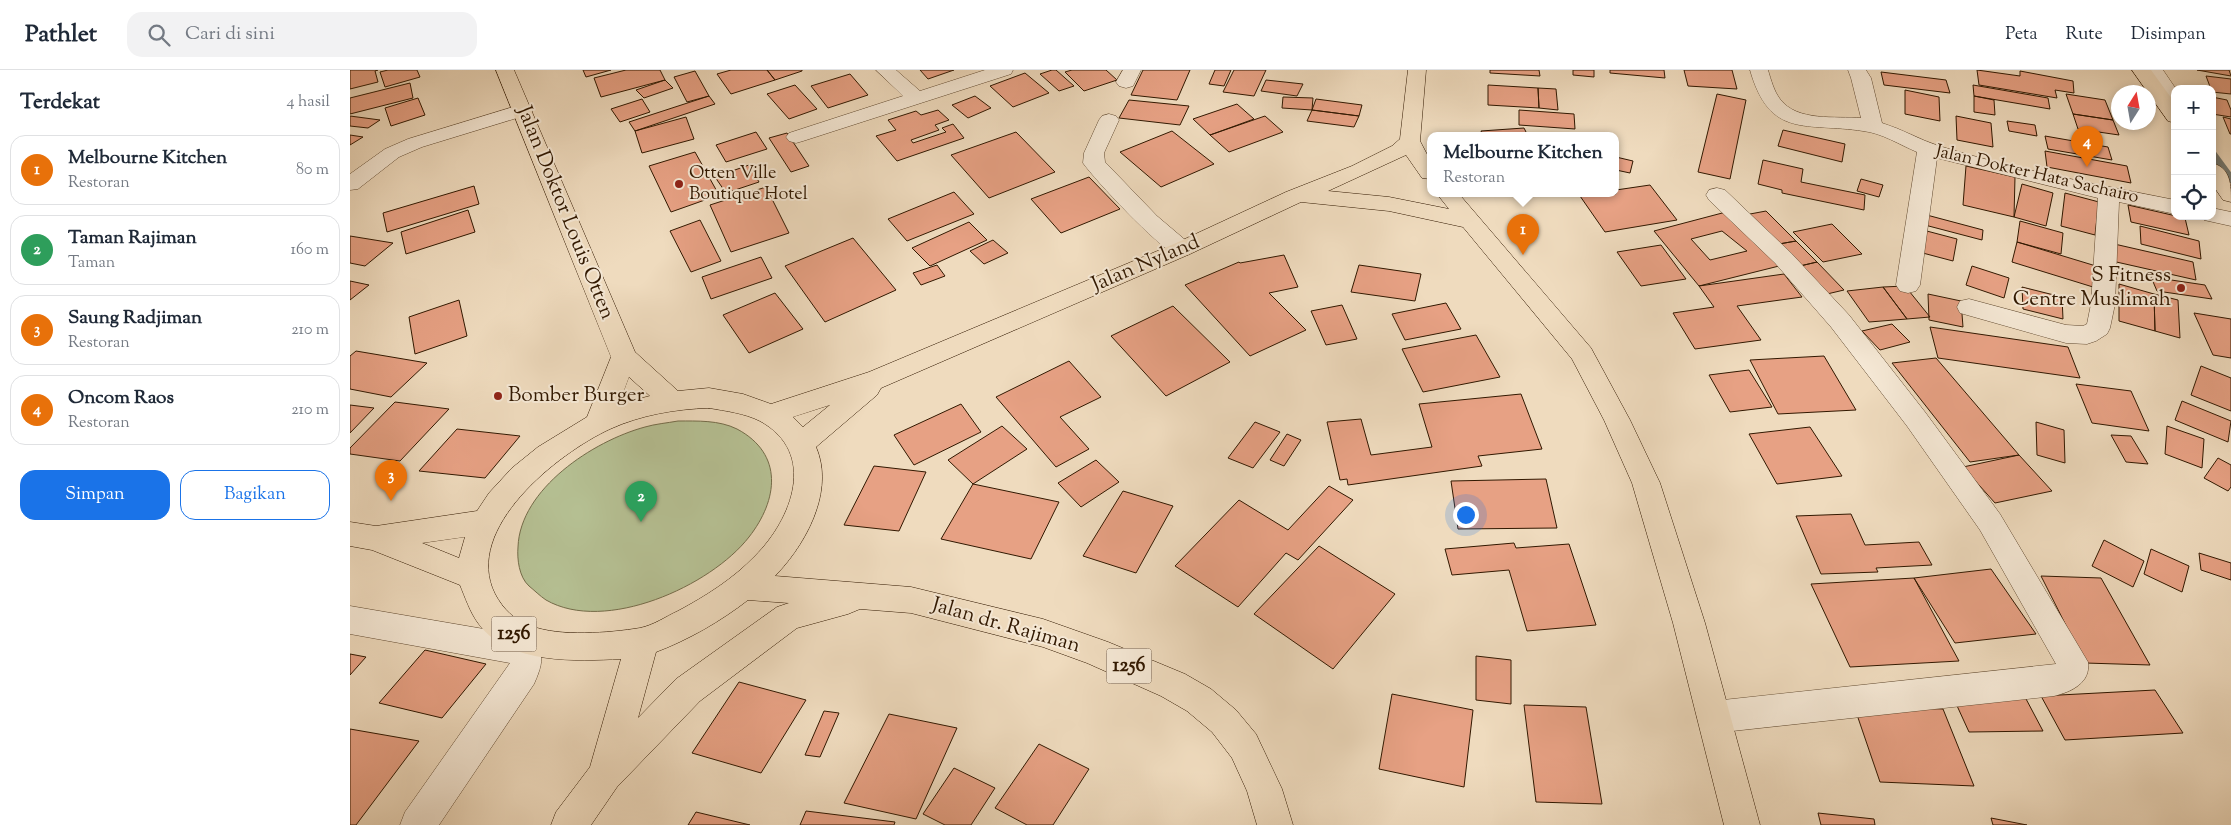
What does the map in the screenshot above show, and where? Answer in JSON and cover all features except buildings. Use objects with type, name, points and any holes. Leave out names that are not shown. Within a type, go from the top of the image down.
[{"type":"main road","name":"Jalan Doktor Louis Otten","points":[[505,70],[624,357],[671,400]]},
{"type":"main road","points":[[1417,70],[1410,141],[1417,157],[1427,169]]},
{"type":"main road","points":[[2141,70],[2171,111]]},
{"type":"main road","name":"Jalan Nyland","points":[[772,414],[878,379],[1182,249],[1294,197],[1359,170],[1399,150],[1410,141]]},
{"type":"main road","points":[[2216,174],[2231,195]]},
{"type":"main road","points":[[1294,197],[1336,197],[1385,203],[1429,210],[1472,222]]},
{"type":"main road","points":[[1451,197],[1582,354],[1617,420],[1646,483],[1689,623],[1742,825]]},
{"type":"main road","points":[[598,423],[624,357]]},
{"type":"main road","name":"Jalan Nyland","points":[[801,444],[878,379]]},
{"type":"main road","name":"1256","points":[[727,399],[758,408],[772,414],[784,423],[801,444],[808,472],[804,503],[798,520],[776,554],[743,586],[703,614],[660,637],[642,643],[562,647],[541,644],[522,638],[494,619],[477,593],[474,577],[478,540],[498,502],[532,465],[574,435],[598,423],[639,408],[671,400],[727,399]]},
{"type":"main road","points":[[363,536],[486,522]]},
{"type":"main road","points":[[363,536],[474,577]]},
{"type":"main road","name":"Jalan dr. Rajiman","points":[[743,586],[912,600],[1061,639],[1097,652],[1173,685],[1199,700],[1224,722],[1244,746],[1264,789],[1275,825]]},
{"type":"main road","points":[[569,825],[605,775],[688,690],[788,617],[854,600],[912,600]]},
{"type":"main road","points":[[605,775],[642,643]]},
{"type":"street","points":[[885,70],[916,98]]},
{"type":"street","points":[[796,137],[1004,70]]},
{"type":"street","name":"Jalan Dokter Hata Sachairo","points":[[1759,70],[1766,92],[1778,109],[1795,117],[1814,122],[1873,126],[1928,149],[1983,165],[2171,206]]},
{"type":"street","points":[[1857,70],[1861,78],[1873,126]]},
{"type":"street","points":[[2153,70],[2171,95]]},
{"type":"street","points":[[350,184],[392,153],[415,143],[522,110]]},
{"type":"street","points":[[1109,120],[1094,154],[1094,163],[1149,221],[1182,249]]},
{"type":"street","points":[[1908,285],[1928,149]]},
{"type":"street","points":[[1969,307],[2066,334],[2087,335],[2098,328],[2102,304],[2109,193]]},
{"type":"street","points":[[1714,717],[2054,681],[2064,679],[2073,669],[2072,662],[1990,522],[1916,419],[1840,321],[1783,258],[1717,194]]},
{"type":"street","points":[[2216,216],[2231,219]]},
{"type":"street","points":[[350,620],[513,648],[524,653],[526,658],[522,674],[418,825]]},
{"type":"green space","points":[[678,421],[708,422],[730,426],[752,439],[763,451],[769,464],[771,478],[770,493],[759,523],[749,537],[732,555],[710,572],[684,587],[655,600],[626,608],[597,611],[570,609],[546,600],[529,586],[523,578],[518,562],[518,547],[522,526],[531,506],[545,487],[582,456],[604,444],[645,427]]},
{"type":"waterway","points":[[2216,158],[2231,179]]},
{"type":"place","name":"Oncom Raos","points":[[2087,167]]},
{"type":"place","name":"Otten Ville Boutique Hotel","points":[[679,184]]},
{"type":"place","name":"Melbourne Kitchen","points":[[1523,255]]},
{"type":"place","name":"S Fitness Centre Muslimah","points":[[2181,288]]},
{"type":"place","name":"Bomber Burger","points":[[498,396]]},
{"type":"place","name":"Saung Radjiman","points":[[391,501]]},
{"type":"place","name":"Taman Rajiman","points":[[641,522]]}]
